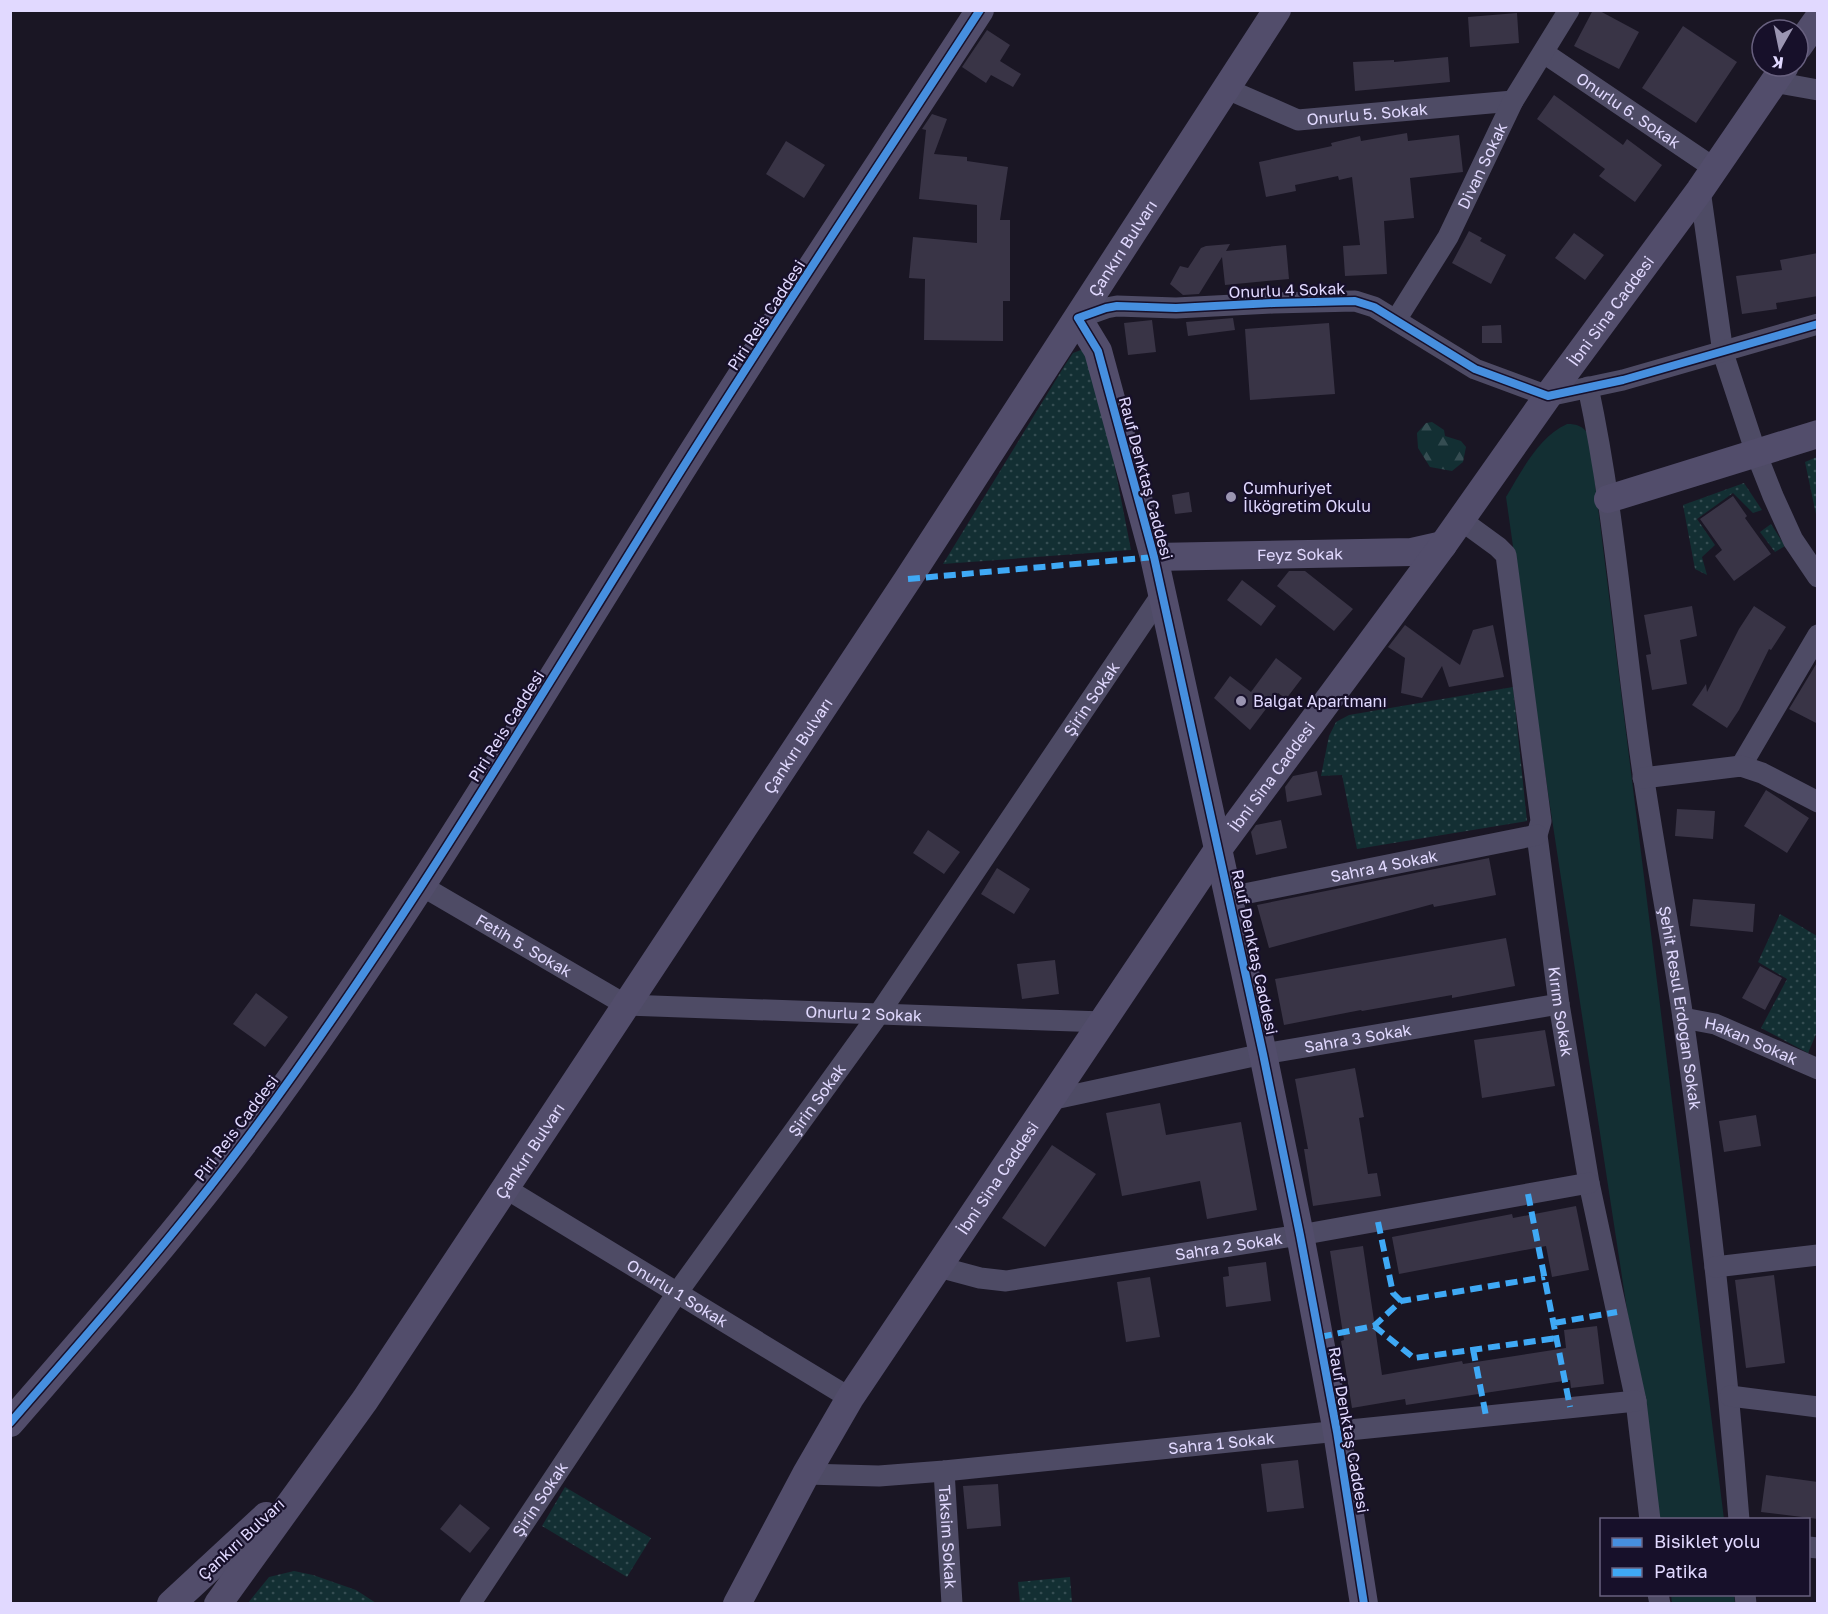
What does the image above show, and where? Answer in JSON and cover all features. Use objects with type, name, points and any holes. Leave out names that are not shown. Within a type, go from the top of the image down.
[{"type":"street","name":"Piri Reis Caddesi","points":[[10,1423],[108,1310],[240,1147],[310,1050],[422,886],[692,453],[980,10]]},
{"type":"street","name":"Çankırı Bulvarı","points":[[218,1604],[365,1400],[1078,318],[1277,10]]},
{"type":"street","name":"Divan Sokak","points":[[1396,320],[1448,237],[1513,101],[1569,10]]},
{"type":"street","name":"Onurlu 6. Sokak","points":[[1544,53],[1707,179]]},
{"type":"street","name":"İbni Sina Caddesi","points":[[737,1604],[806,1474],[850,1398],[1219,848],[1443,545],[1548,396],[1707,179],[1776,78]]},
{"type":"street","points":[[1789,78],[1818,90]]},
{"type":"street","name":"Onurlu 5. Sokak","points":[[1227,89],[1298,120],[1513,101]]},
{"type":"street","points":[[1707,179],[1723,353],[1756,453],[1793,540],[1818,577]]},
{"type":"street","name":"Onurlu 4 Sokak","points":[[1078,318],[1118,306],[1176,308],[1348,301],[1363,303],[1396,320],[1475,369],[1548,396]]},
{"type":"street","name":"Rauf Denktaş Caddesi","points":[[1078,318],[1098,351],[1154,557],[1219,848],[1300,1235],[1337,1432],[1364,1604]]},
{"type":"street","points":[[1548,396],[1623,380],[1818,324]]},
{"type":"street","name":"Şehit Resul Erdoğan Sokak","points":[[1588,387],[1597,427],[1608,499],[1643,778],[1683,1018],[1730,1396],[1739,1518]]},
{"type":"street","points":[[1608,499],[1818,434]]},
{"type":"street","name":"Kırım Sokak","points":[[1461,520],[1506,555],[1541,821],[1537,835],[1559,1004],[1590,1183],[1636,1401],[1650,1518]]},
{"type":"street","name":"Feyz Sokak","points":[[1154,557],[1412,552],[1443,545]]},
{"type":"street","name":"Şirin Sokak","points":[[470,1604],[677,1293],[878,1015],[1162,594]]},
{"type":"street","points":[[1741,766],[1818,635]]},
{"type":"street","points":[[1643,778],[1741,766],[1762,773],[1818,802]]},
{"type":"street","name":"Sahra 4 Sokak","points":[[1229,897],[1537,835]]},
{"type":"street","name":"Fetih 5. Sokak","points":[[422,886],[626,1005]]},
{"type":"street","name":"Sahra 3 Sokak","points":[[1050,1100],[1263,1054],[1559,1004]]},
{"type":"street","name":"Onurlu 2 Sokak","points":[[626,1005],[1102,1022]]},
{"type":"street","name":"Hakan Sokak","points":[[1683,1018],[1715,1024],[1818,1069]]},
{"type":"street","name":"Sahra 2 Sokak","points":[[939,1267],[980,1278],[1006,1281],[1300,1235],[1590,1183]]},
{"type":"street","name":"Onurlu 1 Sokak","points":[[505,1188],[850,1398]]},
{"type":"street","points":[[1715,1267],[1818,1255]]},
{"type":"street","points":[[1730,1396],[1818,1407]]},
{"type":"street","name":"Sahra 1 Sokak","points":[[806,1474],[879,1476],[944,1471],[1636,1401]]},
{"type":"street","name":"Taksim Sokak","points":[[944,1471],[952,1604]]},
{"type":"street","name":"Çankırı Bulvarı","points":[[171,1604],[312,1474]]},
{"type":"green space","points":[[1081,350],[1093,355],[1131,550],[943,564],[1065,365],[1073,353]]},
{"type":"green space","points":[[1432,422],[1444,430],[1445,436],[1461,441],[1466,447],[1463,462],[1452,471],[1430,467],[1418,448],[1417,433],[1426,423]]},
{"type":"green space","points":[[1567,424],[1574,424],[1580,426],[1589,435],[1724,1518],[1659,1518],[1548,793],[1506,497],[1539,446]]},
{"type":"green space","points":[[1818,457],[1817,519],[1805,462]]},
{"type":"green space","points":[[1744,483],[1762,510],[1753,513],[1733,493],[1697,519],[1715,545],[1702,557],[1707,575],[1695,569],[1683,505]]},
{"type":"green space","points":[[1771,524],[1785,546],[1775,552],[1760,532]]},
{"type":"green space","points":[[1513,687],[1527,821],[1357,849],[1342,775],[1321,776],[1329,736],[1336,722],[1349,715]]},
{"type":"green space","points":[[1780,914],[1817,936],[1817,1032],[1808,1053],[1761,1028],[1787,979],[1758,962]]},
{"type":"green space","points":[[565,1487],[651,1538],[627,1577],[542,1526]]},
{"type":"green space","points":[[294,1571],[356,1590],[376,1603],[248,1603],[269,1577]]},
{"type":"green space","points":[[1070,1577],[1072,1603],[1020,1603],[1018,1582]]},
{"type":"green space","points":[[1671,1596],[1734,1596],[1735,1603],[1672,1603]]},
{"type":"building","points":[[1593,10],[1598,10],[1639,32],[1619,69],[1574,46]]},
{"type":"building","points":[[1517,13],[1519,43],[1470,47],[1468,17]]},
{"type":"building","points":[[1683,26],[1737,62],[1696,123],[1642,88]]},
{"type":"building","points":[[987,30],[1010,45],[1000,61],[1021,74],[1013,87],[991,75],[986,83],[962,67]]},
{"type":"building","points":[[1448,57],[1450,82],[1355,91],[1353,62],[1394,60],[1394,62]]},
{"type":"building","points":[[1554,95],[1623,145],[1627,139],[1662,165],[1635,202],[1599,176],[1605,169],[1537,119]]},
{"type":"building","points":[[932,114],[947,119],[934,154],[967,157],[967,161],[1008,167],[1000,220],[1010,220],[1010,301],[1003,301],[1003,341],[924,340],[925,279],[909,278],[913,237],[977,243],[977,205],[919,199],[926,130],[922,129]]},
{"type":"building","points":[[1407,133],[1408,141],[1459,135],[1463,172],[1410,178],[1414,218],[1384,221],[1387,274],[1345,276],[1343,246],[1360,245],[1352,177],[1339,180],[1338,176],[1295,185],[1296,191],[1266,197],[1259,162],[1332,146],[1331,143],[1360,136],[1361,141]]},
{"type":"building","points":[[786,141],[825,165],[804,198],[766,174]]},
{"type":"building","points":[[1469,231],[1482,238],[1480,241],[1506,255],[1491,284],[1452,263]]},
{"type":"building","points":[[1574,233],[1604,255],[1585,280],[1555,258]]},
{"type":"building","points":[[1230,244],[1226,251],[1286,245],[1289,279],[1225,285],[1222,257],[1199,294],[1183,295],[1170,284],[1180,266],[1188,268],[1201,248]]},
{"type":"building","points":[[1818,253],[1818,296],[1776,303],[1777,309],[1742,314],[1736,276],[1782,270],[1780,260]]},
{"type":"building","points":[[1233,318],[1235,330],[1188,336],[1186,322]]},
{"type":"building","points":[[1152,320],[1156,352],[1128,355],[1124,323]]},
{"type":"building","points":[[1329,323],[1335,394],[1250,400],[1245,329]]},
{"type":"building","points":[[1501,325],[1502,343],[1482,343],[1482,326]]},
{"type":"building","points":[[1189,492],[1192,512],[1175,514],[1172,495]]},
{"type":"building","points":[[1733,496],[1747,516],[1745,518],[1771,554],[1734,581],[1715,556],[1722,550],[1700,519]]},
{"type":"building","points":[[1289,571],[1305,571],[1353,609],[1334,631],[1277,586]]},
{"type":"building","points":[[1242,580],[1276,606],[1261,626],[1227,600]]},
{"type":"building","points":[[1692,606],[1697,636],[1680,640],[1687,684],[1652,690],[1646,655],[1651,654],[1644,615]]},
{"type":"building","points":[[1754,606],[1786,627],[1771,650],[1769,649],[1739,710],[1727,728],[1692,705],[1706,684],[1707,692],[1739,629]]},
{"type":"building","points":[[1405,625],[1460,665],[1473,630],[1493,625],[1504,677],[1449,687],[1442,666],[1422,698],[1401,693],[1405,658],[1388,647]]},
{"type":"building","points":[[1276,658],[1302,678],[1286,699],[1278,693],[1250,730],[1214,698],[1230,676],[1251,692]]},
{"type":"building","points":[[1818,661],[1818,724],[1789,709]]},
{"type":"building","points":[[1317,771],[1322,795],[1287,802],[1285,787],[1293,776]]},
{"type":"building","points":[[1766,790],[1809,818],[1787,853],[1744,826]]},
{"type":"building","points":[[1677,809],[1715,811],[1713,839],[1675,836]]},
{"type":"building","points":[[1281,820],[1287,848],[1256,855],[1251,832],[1256,825]]},
{"type":"building","points":[[928,830],[960,852],[944,874],[913,853]]},
{"type":"building","points":[[1489,858],[1496,895],[1434,907],[1433,904],[1269,948],[1257,905]]},
{"type":"building","points":[[997,868],[1030,889],[1014,914],[981,894]]},
{"type":"building","points":[[1693,899],[1755,904],[1753,932],[1690,926]]},
{"type":"building","points":[[1506,938],[1515,986],[1452,998],[1452,995],[1361,1010],[1284,1025],[1275,979]]},
{"type":"building","points":[[1055,960],[1059,994],[1022,999],[1017,964]]},
{"type":"building","points":[[1760,966],[1782,978],[1765,1010],[1742,998]]},
{"type":"building","points":[[256,993],[288,1017],[265,1047],[233,1024]]},
{"type":"building","points":[[1545,1030],[1555,1086],[1482,1098],[1474,1040]]},
{"type":"building","points":[[1355,1068],[1364,1117],[1359,1118],[1368,1174],[1377,1173],[1381,1196],[1313,1206],[1304,1149],[1308,1149],[1295,1079]]},
{"type":"building","points":[[1160,1103],[1166,1135],[1241,1122],[1257,1210],[1207,1219],[1200,1181],[1122,1196],[1106,1113]]},
{"type":"building","points":[[1756,1115],[1761,1146],[1724,1152],[1719,1121]]},
{"type":"building","points":[[1052,1145],[1096,1174],[1045,1247],[1002,1218]]},
{"type":"building","points":[[1576,1206],[1589,1270],[1552,1277],[1546,1246],[1399,1274],[1392,1237],[1512,1214],[1513,1218]]},
{"type":"building","points":[[1363,1246],[1382,1375],[1462,1361],[1463,1364],[1566,1348],[1564,1330],[1597,1326],[1604,1384],[1571,1388],[1570,1380],[1406,1405],[1405,1399],[1352,1408],[1330,1251]]},
{"type":"building","points":[[1266,1262],[1271,1301],[1226,1307],[1223,1277],[1229,1276],[1228,1267]]},
{"type":"building","points":[[1774,1275],[1785,1363],[1746,1368],[1735,1280]]},
{"type":"building","points":[[1150,1277],[1160,1337],[1126,1342],[1117,1282]]},
{"type":"building","points":[[1298,1460],[1304,1508],[1267,1512],[1261,1464]]},
{"type":"building","points":[[1766,1475],[1818,1482],[1818,1519],[1761,1512]]},
{"type":"building","points":[[998,1484],[1001,1526],[967,1529],[963,1486]]},
{"type":"building","points":[[460,1504],[490,1528],[470,1553],[440,1529]]},
{"type":"marked path","points":[[908,579],[1154,557]]},
{"type":"marked path","points":[[1528,1194],[1570,1407]]},
{"type":"marked path","points":[[1378,1222],[1393,1293],[1401,1301]]},
{"type":"marked path","points":[[1320,1337],[1374,1326],[1401,1301],[1545,1277]]},
{"type":"marked path","points":[[1554,1323],[1617,1312]]},
{"type":"marked path","points":[[1374,1326],[1414,1358],[1557,1338]]},
{"type":"marked path","points":[[1473,1349],[1486,1416]]},
{"type":"cycle path","points":[[10,1423],[129,1286],[215,1181],[352,990],[456,832],[736,384],[980,10]]},
{"type":"cycle path","points":[[1364,1604],[1337,1432],[1300,1235],[1263,1054],[1154,557],[1098,351],[1078,318],[1117,306],[1176,308],[1355,301],[1374,307],[1475,369],[1548,396],[1623,380],[1818,324]]},
{"type":"place","name":"Cumhuriyet İlköğretim Okulu","points":[[1231,497]]},
{"type":"place","name":"Balgat Apartmanı","points":[[1241,701]]}]
